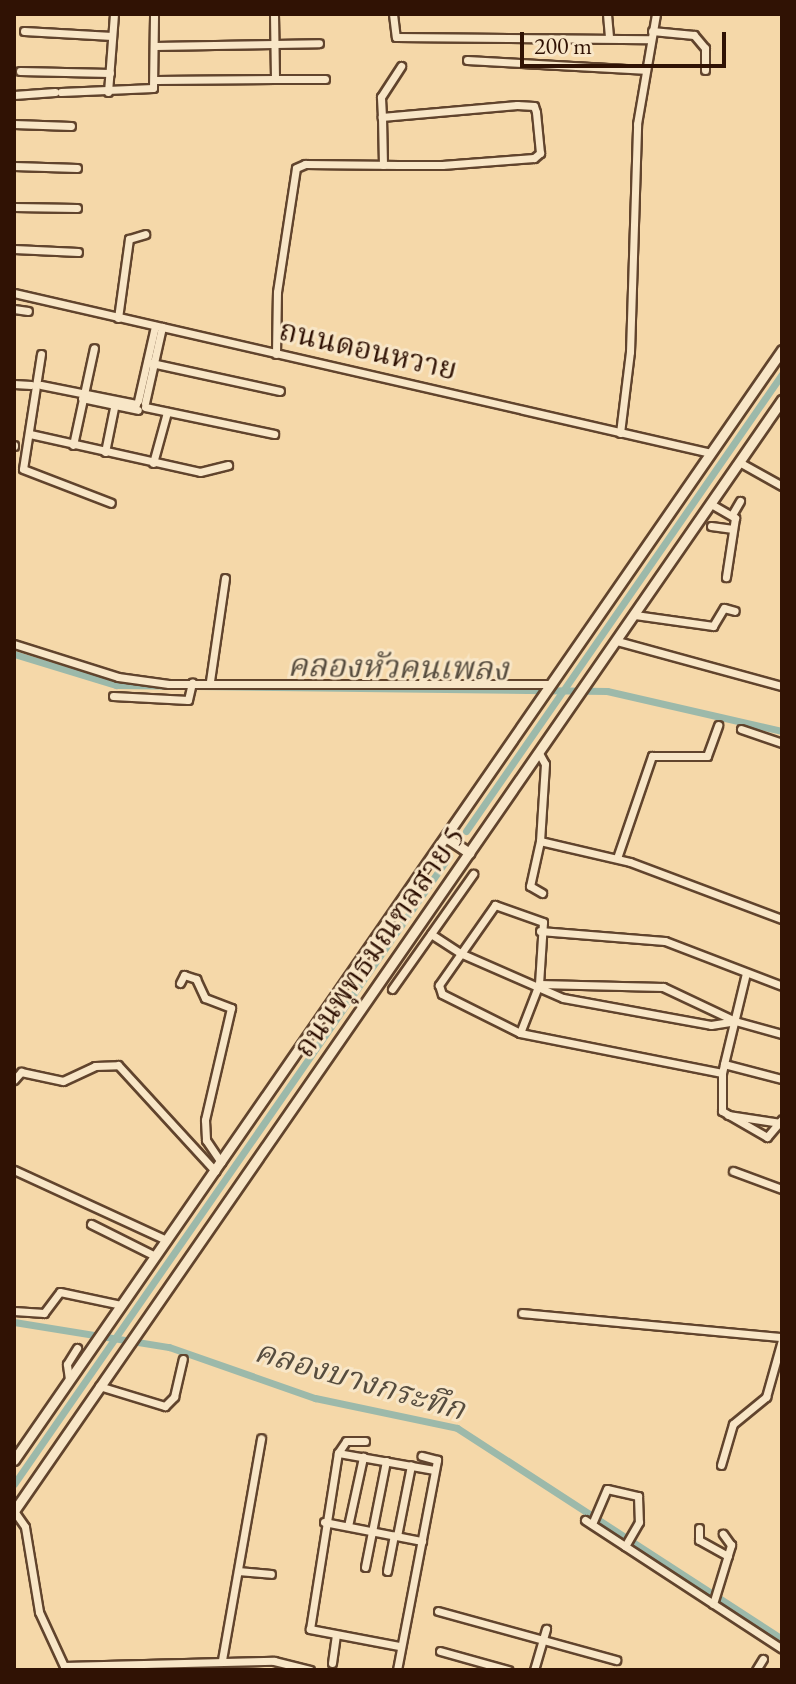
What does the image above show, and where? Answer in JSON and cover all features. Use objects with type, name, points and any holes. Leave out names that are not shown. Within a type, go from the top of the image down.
[{"type":"main road","name":"ถนนพุทธมณฑลสาย 5","points":[[14,1460],[782,350]]},
{"type":"main road","name":"ถนนพุทธมณฑลสาย 5","points":[[14,1511],[540,755],[782,400]]},
{"type":"main road","points":[[447,838],[469,853]]},
{"type":"street","points":[[108,92],[114,14]]},
{"type":"street","points":[[154,14],[156,80]]},
{"type":"street","points":[[274,14],[275,79]]},
{"type":"street","points":[[393,14],[396,37],[694,35],[705,48],[705,70]]},
{"type":"street","points":[[607,14],[609,37]]},
{"type":"street","points":[[620,433],[644,70],[656,14]]},
{"type":"street","points":[[24,31],[112,36]]},
{"type":"street","points":[[155,46],[319,43]]},
{"type":"street","points":[[467,60],[644,70]]},
{"type":"street","points":[[383,165],[381,97],[401,66]]},
{"type":"street","points":[[20,71],[110,73]]},
{"type":"street","points":[[14,95],[144,92],[156,80],[325,79]]},
{"type":"street","points":[[276,354],[277,292],[296,168],[540,153],[536,112],[529,105],[382,117]]},
{"type":"street","points":[[14,124],[71,126]]},
{"type":"street","points":[[14,166],[77,168]]},
{"type":"street","points":[[14,207],[77,208]]},
{"type":"street","points":[[118,318],[129,239],[145,234]]},
{"type":"street","points":[[14,249],[78,252]]},
{"type":"street","name":"ถนนดอนหวาย","points":[[14,293],[711,453]]},
{"type":"street","points":[[14,309],[28,311]]},
{"type":"street","points":[[140,405],[159,327]]},
{"type":"street","points":[[73,445],[94,348]]},
{"type":"street","points":[[41,354],[41,385],[30,434],[27,472],[111,503]]},
{"type":"street","points":[[150,363],[280,391]]},
{"type":"street","points":[[14,384],[31,385]]},
{"type":"street","points":[[41,385],[274,434]]},
{"type":"street","points":[[105,452],[115,403]]},
{"type":"street","points":[[153,463],[167,412]]},
{"type":"street","points":[[30,434],[153,463],[207,472],[228,465]]},
{"type":"street","points":[[739,462],[782,486]]},
{"type":"street","points":[[726,577],[733,513],[740,501]]},
{"type":"street","points":[[711,504],[733,513]]},
{"type":"street","points":[[711,526],[733,529]]},
{"type":"street","points":[[210,681],[225,578]]},
{"type":"street","points":[[635,615],[713,626],[724,608],[735,611]]},
{"type":"street","points":[[617,641],[782,686]]},
{"type":"street","points":[[14,644],[118,677],[192,688],[210,681],[551,684]]},
{"type":"street","points":[[113,696],[188,700],[192,688]]},
{"type":"street","points":[[617,858],[652,756],[707,756],[718,725]]},
{"type":"street","points":[[741,729],[782,743]]},
{"type":"street","points":[[540,755],[545,764],[540,841],[530,886],[542,893]]},
{"type":"street","points":[[540,841],[617,858],[782,919]]},
{"type":"street","points":[[392,989],[473,874]]},
{"type":"street","points":[[440,895],[452,904]]},
{"type":"street","points":[[520,1033],[539,984],[541,918],[495,905],[439,990],[520,1033],[782,1079]]},
{"type":"street","points":[[540,931],[665,941],[782,986]]},
{"type":"street","points":[[433,932],[463,953],[539,984],[563,998],[711,1025],[735,1021]]},
{"type":"street","points":[[746,973],[723,1069],[718,1107],[767,1137],[781,1121]]},
{"type":"street","points":[[180,983],[184,975],[196,979],[205,998],[231,1008],[205,1120],[206,1140],[218,1166]]},
{"type":"street","points":[[539,984],[663,987],[735,1021],[782,1034]]},
{"type":"street","points":[[14,1080],[21,1072],[63,1081],[95,1066],[118,1065],[218,1166]]},
{"type":"street","points":[[728,1115],[781,1121]]},
{"type":"street","points":[[14,1170],[166,1240]]},
{"type":"street","points":[[733,1171],[782,1189]]},
{"type":"street","points":[[91,1224],[155,1256]]},
{"type":"street","points":[[14,1311],[44,1313],[60,1292],[121,1305]]},
{"type":"street","points":[[522,1313],[782,1338],[766,1397],[733,1424],[721,1465]]},
{"type":"street","points":[[69,1379],[67,1364],[77,1348]]},
{"type":"street","points":[[99,1386],[165,1406],[174,1397],[183,1359]]},
{"type":"street","points":[[222,1660],[261,1438]]},
{"type":"street","points":[[365,1441],[346,1441],[338,1453],[309,1625],[312,1631],[399,1646]]},
{"type":"street","points":[[338,1453],[434,1470]]},
{"type":"street","points":[[395,1669],[437,1460],[422,1456]]},
{"type":"street","points":[[348,1526],[363,1457]]},
{"type":"street","points":[[365,1567],[386,1461]]},
{"type":"street","points":[[387,1571],[411,1465]]},
{"type":"street","points":[[625,1545],[634,1530],[638,1496],[607,1489],[599,1513],[590,1522],[625,1545],[714,1601],[782,1649]]},
{"type":"street","points":[[14,1511],[25,1527],[39,1612],[64,1666],[222,1660],[310,1670]]},
{"type":"street","points":[[324,1522],[422,1541]]},
{"type":"street","points":[[699,1528],[699,1540],[728,1556]]},
{"type":"street","points":[[714,1601],[732,1541],[723,1534]]},
{"type":"street","points":[[238,1571],[271,1574]]},
{"type":"street","points":[[438,1611],[616,1660]]},
{"type":"street","points":[[534,1670],[546,1629]]},
{"type":"street","points":[[332,1663],[336,1636]]},
{"type":"street","points":[[440,1651],[508,1670]]},
{"type":"street","points":[[756,1670],[763,1659]]},
{"type":"waterway","points":[[466,831],[782,374]]},
{"type":"waterway","name":"คลองหัวคนเพลง","points":[[14,654],[116,685],[607,691],[782,731]]},
{"type":"waterway","points":[[14,1484],[449,856]]},
{"type":"waterway","name":"คลองบางกระทึก","points":[[14,1322],[169,1347],[315,1398],[457,1428],[782,1639]]}]
